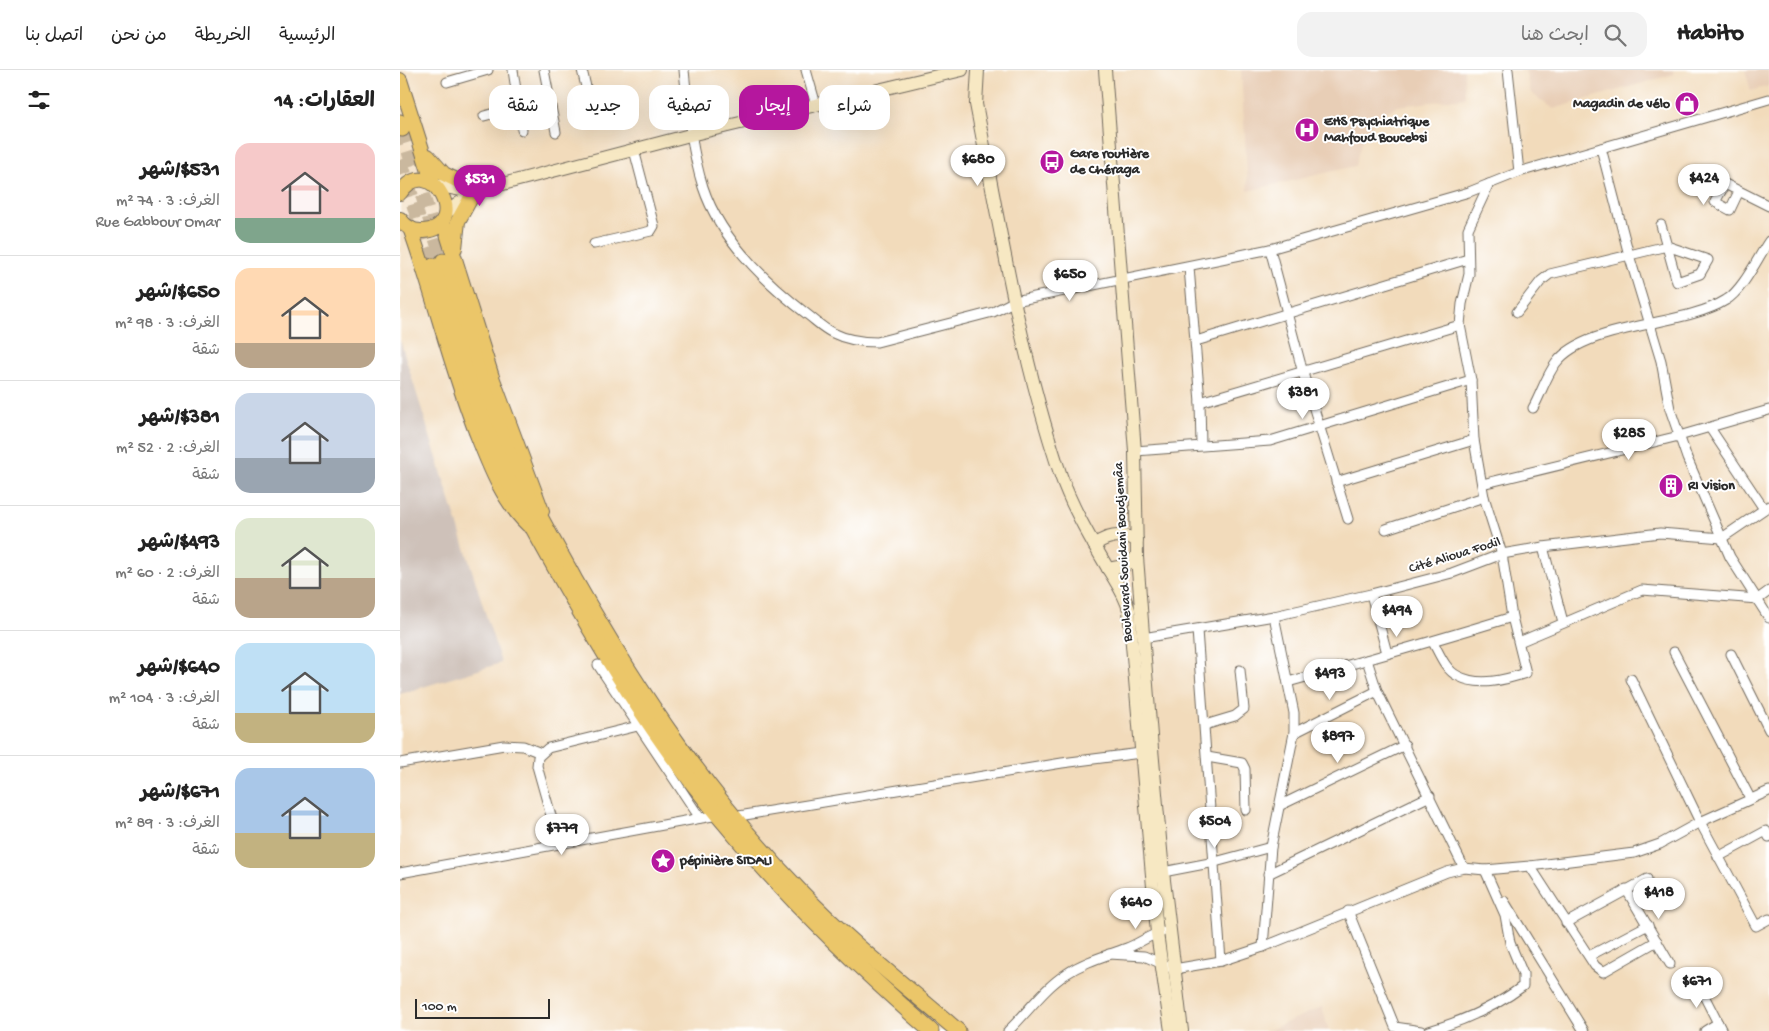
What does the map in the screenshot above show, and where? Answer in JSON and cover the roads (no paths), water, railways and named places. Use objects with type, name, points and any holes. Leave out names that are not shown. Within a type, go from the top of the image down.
[{"type":"highway","points":[[443,261],[500,431],[540,529],[619,678],[666,748],[718,815],[792,899],[929,1030]]},
{"type":"highway","points":[[540,529],[628,671],[676,742],[733,817],[779,869],[827,918],[958,1031]]},
{"type":"main road","name":"Boulevard Souidani Boudjemâa","points":[[978,70],[976,104],[1020,327],[1061,475],[1094,545],[1122,592],[1129,610],[1157,933],[1171,1031]]},
{"type":"main road","name":"Boulevard Souidani Boudjemâa","points":[[1105,70],[1135,451],[1137,540],[1143,638],[1163,872],[1182,1031]]},
{"type":"main road","points":[[400,193],[410,184],[418,181],[453,189],[473,191],[690,135],[956,71]]},
{"type":"main road","points":[[400,80],[434,184],[445,201],[443,261]]},
{"type":"main road","points":[[422,147],[444,174],[473,191]]},
{"type":"main road","points":[[402,225],[424,231],[431,230],[473,191]]},
{"type":"main road","points":[[443,261],[458,221],[473,191]]},
{"type":"main road","points":[[402,225],[417,250],[462,395],[483,450],[508,502],[540,529]]},
{"type":"main road","points":[[1094,545],[1112,536],[1124,536],[1137,540]]},
{"type":"main road","points":[[1108,569],[1124,566],[1138,557]]},
{"type":"street","points":[[447,82],[488,70]]},
{"type":"street","points":[[512,70],[514,85]]},
{"type":"street","points":[[544,70],[556,132]]},
{"type":"street","points":[[582,70],[586,85]]},
{"type":"street","points":[[684,70],[690,135],[703,187],[716,216],[734,244],[793,304],[832,333],[858,342],[877,342],[993,312],[1015,301],[1270,249],[1489,184],[1519,172],[1769,99]]},
{"type":"street","points":[[806,70],[816,104]]},
{"type":"street","points":[[1508,70],[1519,172]]},
{"type":"street","points":[[484,116],[489,115]]},
{"type":"street","points":[[1601,148],[1629,255],[1651,324],[1670,409],[1679,436],[1730,557],[1769,618]]},
{"type":"street","points":[[594,244],[652,231],[654,226],[634,150]]},
{"type":"street","points":[[1433,642],[1443,661],[1457,676],[1485,682],[1504,680],[1526,673],[1512,617],[1502,554],[1484,497],[1474,440],[1471,380],[1460,325],[1462,304],[1469,274],[1468,230],[1489,184]]},
{"type":"street","points":[[1740,192],[1769,206]]},
{"type":"street","points":[[1517,312],[1541,281],[1550,274],[1667,246],[1708,260],[1700,274],[1677,282],[1667,246],[1661,225]]},
{"type":"street","points":[[1534,408],[1556,363],[1577,344],[1698,311],[1727,300],[1739,287],[1769,241]]},
{"type":"street","points":[[1270,249],[1303,373],[1348,519]]},
{"type":"street","points":[[1196,341],[1468,259]]},
{"type":"street","points":[[1189,267],[1196,341],[1201,445]]},
{"type":"street","points":[[1200,402],[1460,325]]},
{"type":"street","points":[[1135,451],[1270,441],[1319,428],[1471,380]]},
{"type":"street","points":[[1482,484],[1679,436],[1769,410]]},
{"type":"street","points":[[1710,428],[1766,508],[1722,538]]},
{"type":"street","points":[[1336,482],[1474,440]]},
{"type":"street","points":[[1386,529],[1484,497]]},
{"type":"street","name":"Cité Alioua Fodil","points":[[1143,638],[1274,616],[1371,594],[1452,573],[1502,554],[1543,547],[1660,533],[1722,538]]},
{"type":"street","points":[[1543,547],[1563,622]]},
{"type":"street","points":[[1519,642],[1642,590],[1758,599],[1769,591]]},
{"type":"street","points":[[1371,594],[1387,653]]},
{"type":"street","points":[[1263,947],[1271,847],[1294,733],[1294,713],[1274,616]]},
{"type":"street","points":[[1288,682],[1387,653],[1433,642],[1512,617]]},
{"type":"street","points":[[1197,630],[1221,961]]},
{"type":"street","points":[[1674,652],[1750,798]]},
{"type":"street","points":[[1731,654],[1769,730]]},
{"type":"street","points":[[1367,660],[1377,691],[1464,868]]},
{"type":"street","points":[[598,665],[700,818]]},
{"type":"street","points":[[1205,725],[1235,716],[1244,709],[1240,670]]},
{"type":"street","points":[[1631,679],[1700,822],[1756,926],[1769,919]]},
{"type":"street","points":[[1294,733],[1377,691]]},
{"type":"street","points":[[559,844],[537,766],[541,753],[548,748],[638,726]]},
{"type":"street","points":[[400,763],[504,745],[523,746],[541,753]]},
{"type":"street","points":[[1281,805],[1405,745]]},
{"type":"street","points":[[733,817],[1062,763],[1141,753]]},
{"type":"street","points":[[1207,757],[1242,762],[1245,769],[1246,810]]},
{"type":"street","points":[[1109,954],[1138,955],[1174,968],[1221,961],[1263,947],[1430,878],[1464,868],[1485,870],[1634,853],[1660,844],[1700,822],[1769,791]]},
{"type":"street","points":[[1268,874],[1430,796]]},
{"type":"street","points":[[400,872],[718,815]]},
{"type":"street","points":[[1718,857],[1766,831],[1769,836]]},
{"type":"street","points":[[1163,872],[1215,862],[1271,847]]},
{"type":"street","points":[[1530,866],[1595,966],[1603,972],[1657,941]]},
{"type":"street","points":[[1485,870],[1582,1030]]},
{"type":"street","points":[[1428,1031],[1462,1021],[1505,1000],[1523,986],[1523,974],[1510,943],[1506,915],[1485,870]]},
{"type":"street","points":[[1566,923],[1647,879]]},
{"type":"street","points":[[1626,889],[1670,964]]},
{"type":"street","points":[[1348,911],[1395,1027],[1421,1031]]},
{"type":"street","points":[[1589,956],[1648,925]]},
{"type":"street","points":[[1008,1031],[1041,995],[1066,974],[1080,966],[1157,933],[1170,931]]},
{"type":"street","points":[[1694,976],[1720,1027],[1705,1031]]},
{"type":"tunnel","points":[[402,129],[443,261]]},
{"type":"tunnel","points":[[400,160],[433,266]]},
{"type":"place","name":"Magadin de vélo","points":[[1687,104]]},
{"type":"place","name":"EHS Psychiatrique Mahfoud Boucebsi","points":[[1307,130]]},
{"type":"place","name":"Gare routière de Chéraga","points":[[1052,162]]},
{"type":"place","name":"RI Vision","points":[[1671,486]]},
{"type":"place","name":"pépinière SIDALI","points":[[663,861]]}]
